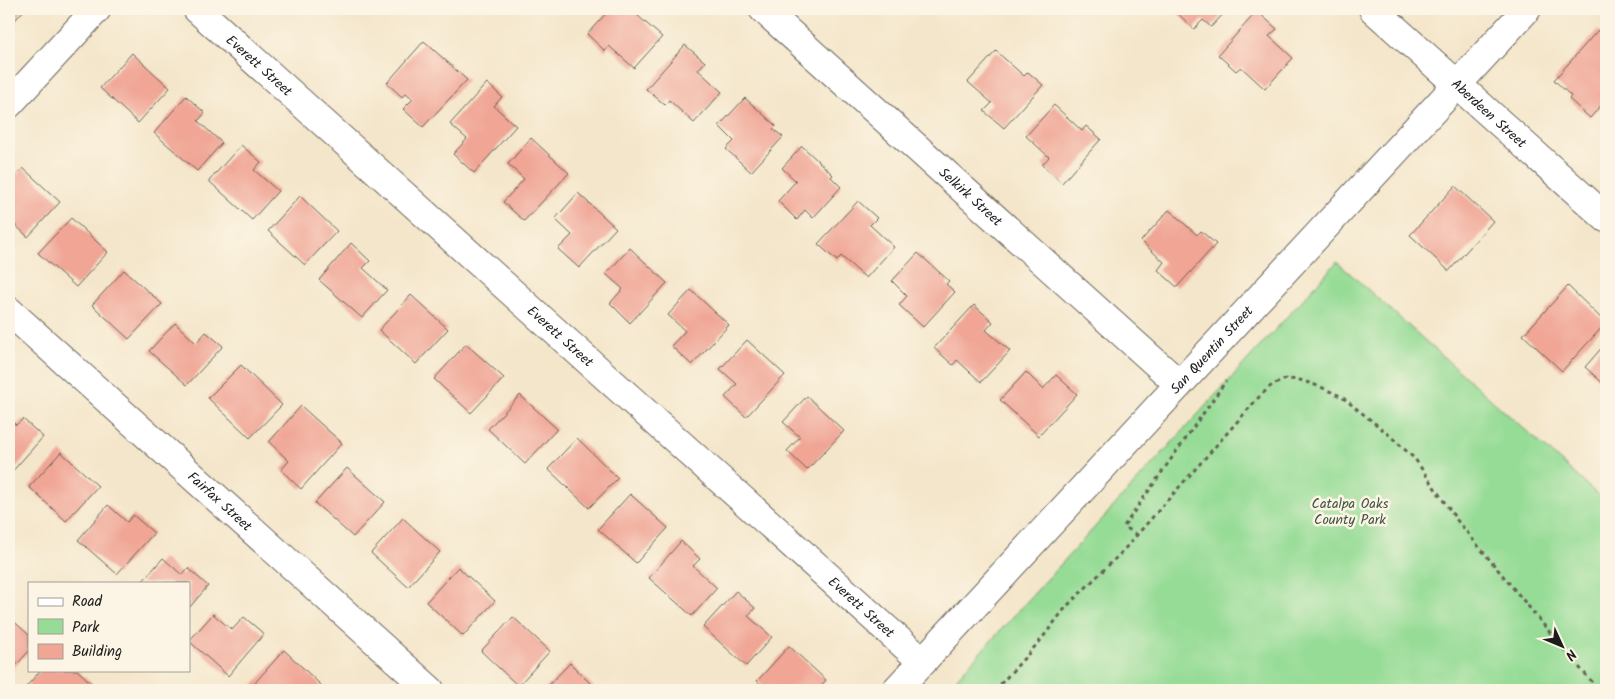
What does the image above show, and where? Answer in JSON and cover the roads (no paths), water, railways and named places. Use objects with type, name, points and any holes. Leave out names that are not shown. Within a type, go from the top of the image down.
[{"type":"street","points":[[9,104],[97,9]]},
{"type":"street","name":"Everett Street","points":[[197,9],[923,662]]},
{"type":"street","name":"Selkirk Street","points":[[763,9],[1179,384]]},
{"type":"street","name":"Aberdeen Street","points":[[1372,9],[1606,218]]},
{"type":"street","name":"San Quentin Street","points":[[896,690],[1527,9]]},
{"type":"street","name":"Fairfax Street","points":[[9,311],[430,690]]},
{"type":"park label","name":"Catalpa Oaks County Park","points":[[1350,512]]}]
